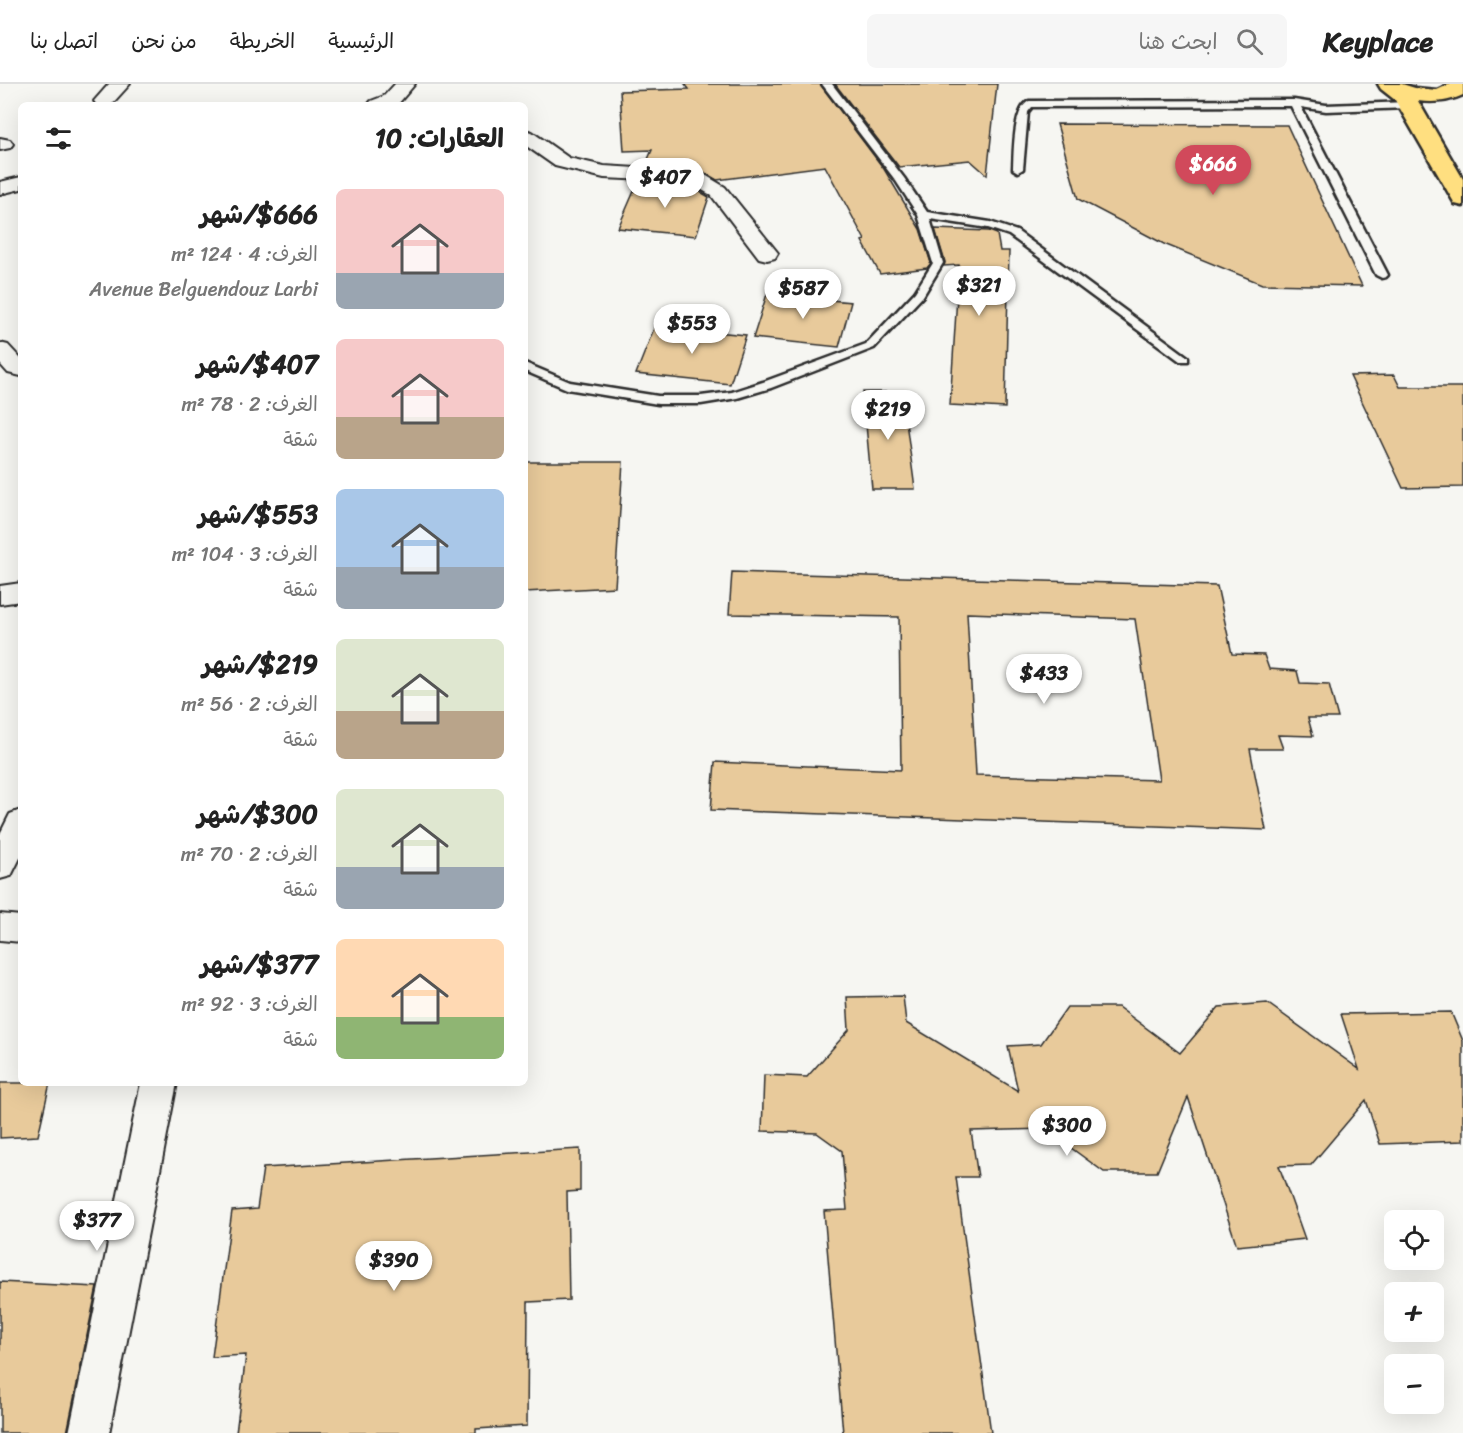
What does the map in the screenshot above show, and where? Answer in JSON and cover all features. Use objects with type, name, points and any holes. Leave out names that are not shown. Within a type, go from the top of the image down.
[{"type":"main road","points":[[1390,86],[1423,96],[1460,93]]},
{"type":"main road","points":[[1390,86],[1404,96],[1410,105],[1463,200]]},
{"type":"street","points":[[104,101],[120,84]]},
{"type":"street","points":[[386,102],[391,100],[405,84]]},
{"type":"street","points":[[528,138],[562,162],[604,172],[693,176],[718,191],[767,253]]},
{"type":"street","points":[[0,188],[18,184]]},
{"type":"street","points":[[0,350],[18,368]]},
{"type":"street","points":[[0,595],[18,592]]},
{"type":"street","points":[[0,867],[18,828]]},
{"type":"street","points":[[0,927],[18,929]]},
{"type":"street","points":[[89,1433],[158,1086]]},
{"type":"lane","points":[[528,367],[567,385],[658,400],[701,400],[733,395],[767,385],[870,346],[919,294],[938,263],[923,215],[900,180],[827,84]]},
{"type":"lane","points":[[1018,169],[1023,112],[1029,104],[1294,103],[1326,108],[1410,105]]},
{"type":"lane","points":[[1294,103],[1382,275]]},
{"type":"lane","points":[[923,215],[990,225],[1013,233],[1184,359]]},
{"type":"building","points":[[685,84],[820,84],[884,169],[920,229],[931,263],[927,268],[880,274],[862,241],[865,240],[825,166],[717,180],[700,170],[645,166],[652,150],[624,151],[620,91],[689,89]]},
{"type":"building","points":[[835,84],[997,84],[987,175],[970,160],[899,167]]},
{"type":"building","points":[[1057,124],[1287,125],[1362,286],[1262,284],[1164,244],[1078,199]]},
{"type":"building","points":[[638,182],[687,184],[709,197],[696,236],[618,228]]},
{"type":"building","points":[[935,229],[989,231],[997,234],[1000,251],[1009,251],[1005,408],[950,405],[959,265],[944,266],[945,262]]},
{"type":"building","points":[[767,294],[851,302],[839,347],[753,338]]},
{"type":"building","points":[[655,326],[746,335],[730,384],[636,374]]},
{"type":"building","points":[[1394,375],[1400,387],[1463,387],[1463,487],[1403,488],[1350,376]]},
{"type":"building","points":[[863,392],[902,392],[915,489],[872,489]]},
{"type":"building","points":[[528,462],[623,462],[615,587],[528,592]]},
{"type":"building","points":[[732,572],[1217,586],[1232,654],[1264,655],[1269,669],[1297,671],[1300,683],[1329,684],[1338,718],[1308,718],[1313,736],[1278,735],[1283,749],[1250,749],[1266,830],[711,810],[715,762],[901,770],[899,617],[729,614]],"holes":[[[967,613],[1135,619],[1159,780],[976,775]]]},
{"type":"building","points":[[903,996],[906,1023],[1018,1091],[1008,1046],[1041,1044],[1067,1007],[1118,1007],[1180,1053],[1219,1007],[1267,1003],[1359,1069],[1341,1014],[1451,1012],[1463,1041],[1463,1141],[1380,1144],[1366,1100],[1311,1165],[1279,1166],[1305,1239],[1237,1246],[1188,1097],[1157,1172],[1104,1172],[1045,1129],[971,1131],[978,1177],[956,1177],[991,1433],[843,1433],[824,1211],[847,1210],[842,1151],[817,1133],[762,1131],[764,1075],[807,1077],[849,1030],[847,997]]},
{"type":"building","points":[[0,1083],[18,1083],[18,1086],[49,1086],[38,1136],[0,1138]]},
{"type":"building","points":[[580,1149],[580,1191],[567,1192],[569,1300],[528,1302],[527,1426],[476,1429],[476,1433],[236,1433],[246,1355],[212,1357],[232,1211],[257,1209],[263,1168]]},
{"type":"building","points":[[0,1282],[97,1287],[67,1433],[0,1433]]}]
